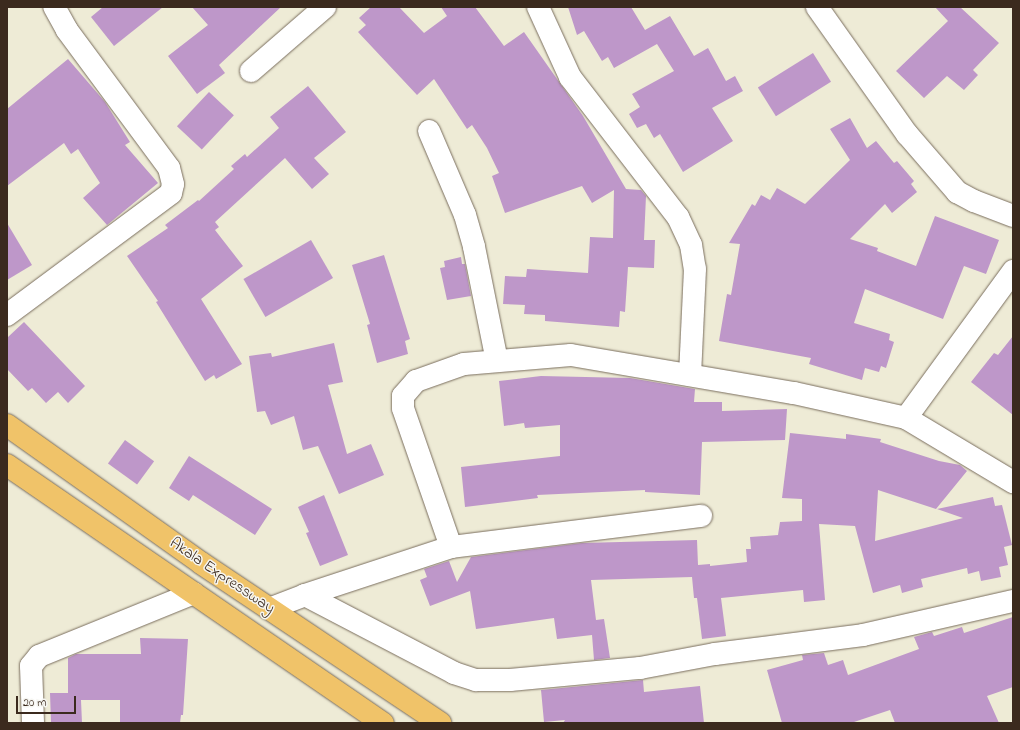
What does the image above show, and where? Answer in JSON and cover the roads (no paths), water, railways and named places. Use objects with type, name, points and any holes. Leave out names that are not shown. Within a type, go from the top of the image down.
[{"type":"main road","name":"Akala Expressway","points":[[7,425],[201,563],[440,723]]},
{"type":"main road","name":"Akala Expressway","points":[[7,465],[383,723]]},
{"type":"street","points":[[7,315],[171,193],[173,184],[169,168],[67,30],[54,7]]},
{"type":"street","points":[[538,7],[570,76],[678,217],[690,244],[695,269],[690,375]]},
{"type":"street","points":[[817,7],[907,134],[956,192],[974,201],[1013,216]]},
{"type":"street","points":[[251,71],[324,8]]},
{"type":"street","points":[[428,131],[465,215],[474,247],[497,361]]},
{"type":"street","points":[[906,418],[1013,271]]},
{"type":"street","points":[[451,547],[403,408],[403,396],[416,381],[464,364],[571,355],[794,392],[906,418],[1013,482]]},
{"type":"street","points":[[270,609],[305,595],[451,547],[701,516]]},
{"type":"street","points":[[33,723],[31,666],[39,656],[194,593]]},
{"type":"street","points":[[305,595],[454,673],[476,680],[510,680],[640,668],[715,654],[863,635],[1013,601]]}]
